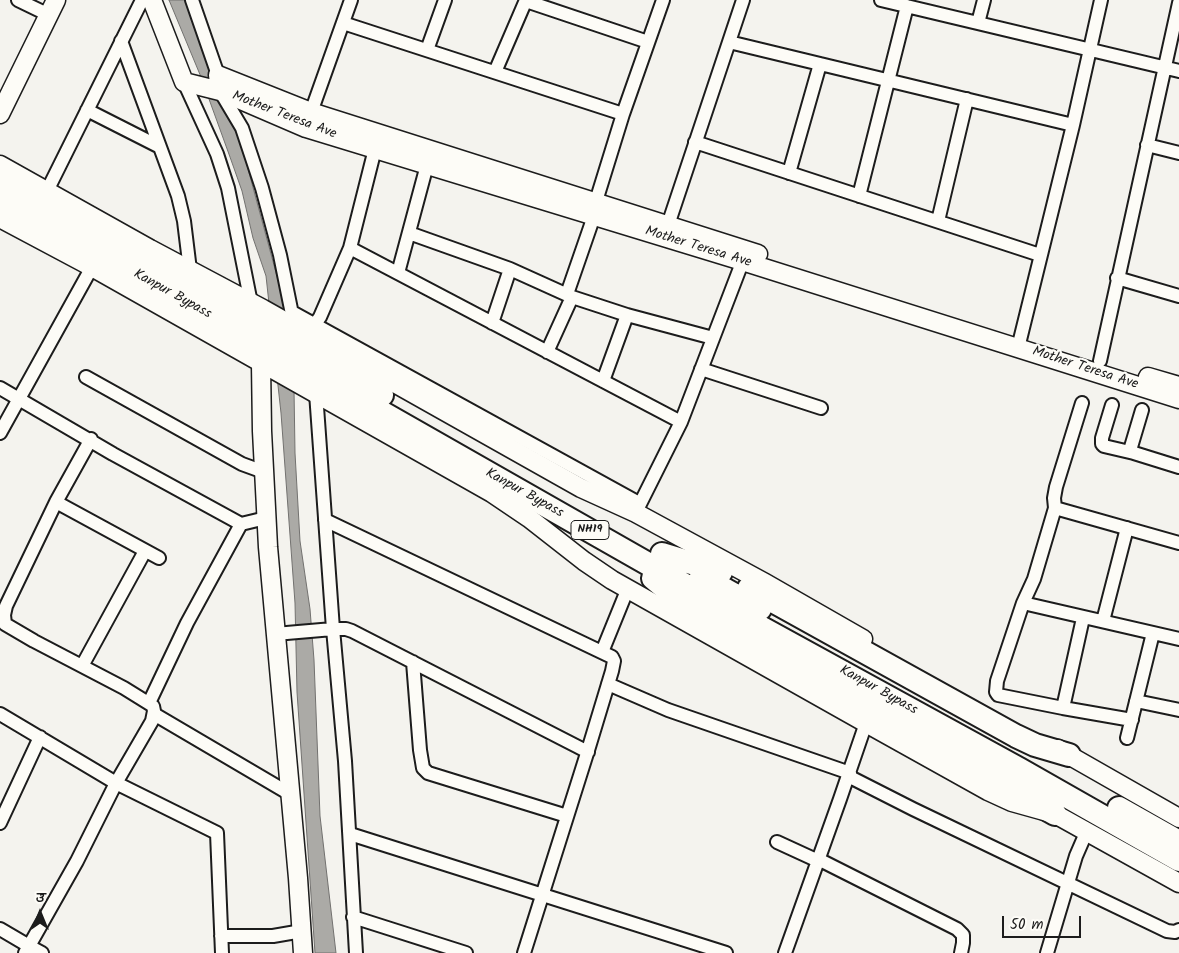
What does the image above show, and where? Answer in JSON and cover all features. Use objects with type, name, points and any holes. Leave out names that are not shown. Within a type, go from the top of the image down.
[{"type":"highway","name":"Kanpur Bypass","points":[[0,184],[259,323],[652,557],[1179,860]]},
{"type":"highway","name":"Kanpur Bypass","points":[[0,201],[1179,842]]},
{"type":"highway","points":[[1055,814],[685,605],[649,574],[652,557],[716,570],[1016,736],[1035,745],[1069,755]]},
{"type":"main road","points":[[152,0],[189,84]]},
{"type":"main road","points":[[0,114],[52,8]]},
{"type":"main road","name":"Mother Teresa Ave","points":[[189,84],[218,86],[308,120],[377,142],[427,165],[594,211],[744,256]]},
{"type":"main road","points":[[377,142],[594,211],[668,225],[744,256],[1019,342],[1100,361],[1179,386]]},
{"type":"main road","points":[[0,165],[257,306],[292,321],[581,488],[638,508],[765,583],[1179,818]]},
{"type":"main road","points":[[0,218],[92,267],[492,493],[529,518],[584,561],[866,723],[988,791],[1012,802],[1055,814],[1086,833],[1179,883]]},
{"type":"main road","name":"Mother Teresa Ave","points":[[1019,342],[1179,400]]},
{"type":"main road","points":[[265,366],[260,384],[266,518],[284,633],[290,794],[303,953]]},
{"type":"street","points":[[18,0],[52,8]]},
{"type":"street","points":[[47,191],[142,0]]},
{"type":"street","points":[[192,0],[218,86],[242,128],[262,188],[280,255],[292,321],[315,324],[638,508],[681,422],[744,256]]},
{"type":"street","points":[[308,120],[351,0]]},
{"type":"street","points":[[427,50],[446,0]]},
{"type":"street","points":[[495,72],[526,0],[648,42]]},
{"type":"street","points":[[547,352],[569,295],[623,114],[663,0]]},
{"type":"street","points":[[668,225],[743,0]]},
{"type":"street","points":[[883,0],[1089,51],[1179,71]]},
{"type":"street","points":[[978,23],[984,0]]},
{"type":"street","points":[[1019,342],[1073,125],[1101,0]]},
{"type":"street","points":[[1100,361],[1179,4]]},
{"type":"street","points":[[859,196],[907,6]]},
{"type":"street","points":[[343,23],[623,114]]},
{"type":"street","points":[[121,41],[178,196],[184,221],[190,270]]},
{"type":"street","points":[[729,42],[1073,125]]},
{"type":"street","points":[[789,173],[820,64]]},
{"type":"street","points":[[189,84],[217,154],[228,188],[257,306]]},
{"type":"street","points":[[938,221],[967,100]]},
{"type":"street","points":[[87,110],[160,147]]},
{"type":"street","points":[[315,324],[320,317],[350,248],[377,142]]},
{"type":"street","points":[[695,142],[1040,255]]},
{"type":"street","points":[[1148,145],[1179,153]]},
{"type":"street","points":[[398,273],[427,165]]},
{"type":"street","points":[[409,233],[510,270],[569,295],[627,315],[713,338]]},
{"type":"street","points":[[350,248],[681,422]]},
{"type":"street","points":[[0,433],[92,267]]},
{"type":"street","points":[[492,322],[510,270]]},
{"type":"street","points":[[1117,278],[1179,296]]},
{"type":"street","points":[[603,381],[627,315]]},
{"type":"street","points":[[701,369],[821,408]]},
{"type":"street","points":[[86,378],[242,464],[264,472]]},
{"type":"street","points":[[0,388],[91,439],[113,454],[241,524],[266,518]]},
{"type":"street","points":[[316,393],[350,834],[356,953]]},
{"type":"street","points":[[1082,403],[1056,487],[1055,508],[1034,579],[1023,603],[997,681],[996,692],[998,696],[1132,720]]},
{"type":"street","points":[[1112,405],[1102,438],[1104,446],[1134,453],[1179,468]]},
{"type":"street","points":[[1134,453],[1131,447],[1142,410]]},
{"type":"street","points":[[91,439],[56,502],[6,606],[5,624],[82,666],[290,794]]},
{"type":"street","points":[[56,502],[159,558]]},
{"type":"street","points":[[1055,508],[1179,542]]},
{"type":"street","points":[[325,520],[602,652],[612,657],[614,661],[588,752],[541,894],[524,953]]},
{"type":"street","points":[[27,949],[77,861],[116,783],[152,721],[151,708],[187,623],[241,524]]},
{"type":"street","points":[[1102,622],[1127,528]]},
{"type":"street","points":[[82,666],[145,551]]},
{"type":"street","points":[[602,652],[628,588]]},
{"type":"street","points":[[1023,603],[1179,639]]},
{"type":"street","points":[[1063,708],[1083,618]]},
{"type":"street","points":[[284,633],[333,629],[352,631],[588,752]]},
{"type":"street","points":[[1128,738],[1153,633]]},
{"type":"street","points":[[413,662],[423,768],[428,773],[567,816]]},
{"type":"street","points":[[608,684],[668,710],[849,774],[1167,931],[1175,932],[1179,930]]},
{"type":"street","points":[[1136,701],[1179,710]]},
{"type":"street","points":[[0,714],[116,783],[217,833],[222,953]]},
{"type":"street","points":[[784,953],[866,723]]},
{"type":"street","points":[[0,823],[40,737]]},
{"type":"street","points":[[1047,953],[1067,883],[1086,833]]},
{"type":"street","points":[[350,834],[726,953]]},
{"type":"street","points":[[777,842],[818,860],[957,929],[962,934],[964,942],[961,953]]},
{"type":"street","points":[[353,917],[434,948],[466,953]]},
{"type":"street","points":[[0,929],[27,949],[42,953]]},
{"type":"street","points":[[221,936],[273,936],[302,931]]},
{"type":"shaded area","points":[[169,0],[185,0],[227,112],[241,143],[285,306],[294,389],[295,453],[300,541],[310,609],[314,660],[320,816],[336,953],[315,953],[297,692],[295,603],[281,413],[266,276],[253,238],[242,191],[201,77]]}]
